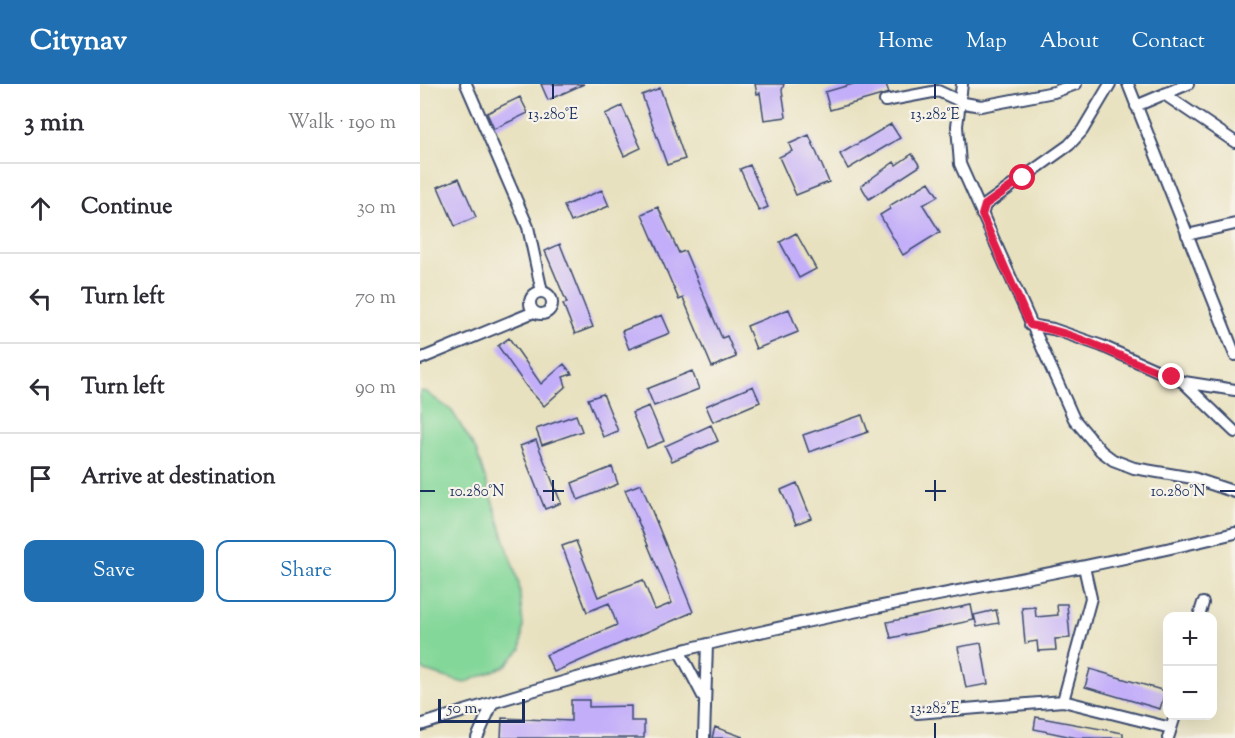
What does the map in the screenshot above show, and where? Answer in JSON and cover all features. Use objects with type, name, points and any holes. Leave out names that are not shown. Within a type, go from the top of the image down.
[{"type":"street","points":[[466,84],[528,227],[542,292]]},
{"type":"street","points":[[962,84],[957,150],[960,164],[1030,325],[1074,419],[1101,451],[1113,460],[1134,468],[1193,478],[1235,492]]},
{"type":"street","points":[[885,101],[938,91],[981,106],[1054,92],[1076,84]]},
{"type":"street","points":[[982,215],[985,205],[992,199],[1069,145],[1082,131],[1110,84]]},
{"type":"street","points":[[1128,84],[1235,355]]},
{"type":"street","points":[[1136,106],[1188,84]]},
{"type":"street","points":[[1164,94],[1235,142]]},
{"type":"street","points":[[1187,236],[1235,224]]},
{"type":"street","points":[[420,359],[534,312],[547,313],[553,305],[550,296],[542,292],[532,296],[530,307],[534,312]]},
{"type":"street","points":[[1030,325],[1053,329],[1102,346],[1183,382],[1235,390]]},
{"type":"street","points":[[1183,382],[1235,432]]},
{"type":"street","points":[[420,725],[493,702],[707,644],[1084,567],[1235,533]]},
{"type":"street","points":[[1063,701],[1091,598],[1084,567]]},
{"type":"street","points":[[1200,612],[1203,603]]},
{"type":"street","points":[[704,738],[707,644]]},
{"type":"street","points":[[680,652],[706,701]]},
{"type":"street","points":[[917,713],[1063,701],[1169,733]]},
{"type":"street","points":[[477,738],[493,702]]},
{"type":"green space","points":[[420,391],[426,392],[452,411],[476,450],[519,584],[523,625],[521,649],[505,666],[464,683],[425,671],[420,666]]},
{"type":"building","points":[[541,84],[584,84],[548,100]]},
{"type":"building","points":[[755,84],[784,84],[782,90],[786,117],[764,120],[760,93],[757,94]]},
{"type":"building","points":[[853,84],[886,84],[889,93],[830,110],[825,92]]},
{"type":"building","points":[[660,88],[685,159],[667,165],[642,95]]},
{"type":"building","points":[[520,97],[528,113],[494,129],[487,113]]},
{"type":"building","points":[[622,106],[641,148],[624,156],[605,114]]},
{"type":"building","points":[[891,124],[900,138],[848,169],[840,154]]},
{"type":"building","points":[[809,135],[829,182],[796,195],[779,157],[792,151],[789,144]]},
{"type":"building","points":[[912,154],[920,166],[869,199],[861,186],[894,162],[896,165]]},
{"type":"building","points":[[750,165],[768,207],[759,211],[740,169]]},
{"type":"building","points":[[459,178],[476,217],[455,226],[438,187]]},
{"type":"building","points":[[929,182],[938,196],[923,205],[940,232],[903,255],[880,215],[890,209],[889,206]]},
{"type":"building","points":[[602,190],[609,206],[571,222],[564,206]]},
{"type":"building","points":[[658,207],[679,253],[685,251],[722,338],[727,336],[736,357],[712,367],[683,298],[679,300],[642,214]]},
{"type":"building","points":[[796,233],[816,269],[799,278],[780,242]]},
{"type":"building","points":[[560,244],[593,327],[575,334],[563,304],[567,303],[545,251]]},
{"type":"building","points":[[789,309],[798,332],[756,349],[747,326]]},
{"type":"building","points":[[662,315],[670,333],[629,349],[622,331]]},
{"type":"building","points":[[509,338],[541,384],[564,364],[572,374],[563,377],[566,386],[544,406],[526,386],[498,346]]},
{"type":"building","points":[[692,371],[699,389],[654,406],[647,389]]},
{"type":"building","points":[[753,386],[760,402],[713,422],[706,406]]},
{"type":"building","points":[[603,394],[618,431],[603,437],[588,399]]},
{"type":"building","points":[[649,406],[664,441],[647,448],[632,413]]},
{"type":"building","points":[[576,415],[582,431],[542,445],[536,429]]},
{"type":"building","points":[[862,415],[868,432],[809,452],[803,435]]},
{"type":"building","points":[[711,425],[718,441],[672,461],[665,446]]},
{"type":"building","points":[[536,440],[561,503],[545,509],[520,446]]},
{"type":"building","points":[[612,467],[618,484],[578,500],[572,483]]},
{"type":"building","points":[[797,483],[811,518],[796,524],[781,490]]},
{"type":"building","points":[[641,484],[693,612],[554,672],[546,655],[617,625],[609,603],[587,612],[562,546],[576,541],[598,597],[643,580],[655,610],[672,603],[625,490]]},
{"type":"building","points":[[1057,604],[1067,604],[1070,638],[1055,639],[1056,650],[1038,651],[1037,641],[1025,643],[1022,608],[1035,607],[1036,617],[1058,615]]},
{"type":"building","points":[[971,605],[974,620],[891,638],[887,622]]},
{"type":"building","points":[[996,610],[999,623],[977,627],[974,615]]},
{"type":"building","points":[[981,643],[988,684],[966,688],[958,647]]},
{"type":"building","points":[[1090,669],[1163,690],[1163,698],[1160,709],[1085,687]]},
{"type":"building","points":[[571,700],[589,700],[589,707],[631,706],[631,721],[644,721],[644,738],[501,738],[502,718],[571,721]]},
{"type":"building","points":[[1036,717],[1123,733],[1123,738],[1077,738],[1034,729]]},
{"type":"building","points":[[715,727],[743,737],[743,738],[712,738]]},
{"type":"route","points":[[1023,178],[985,205],[982,215],[1030,325],[1053,329],[1102,346],[1172,377]]}]
